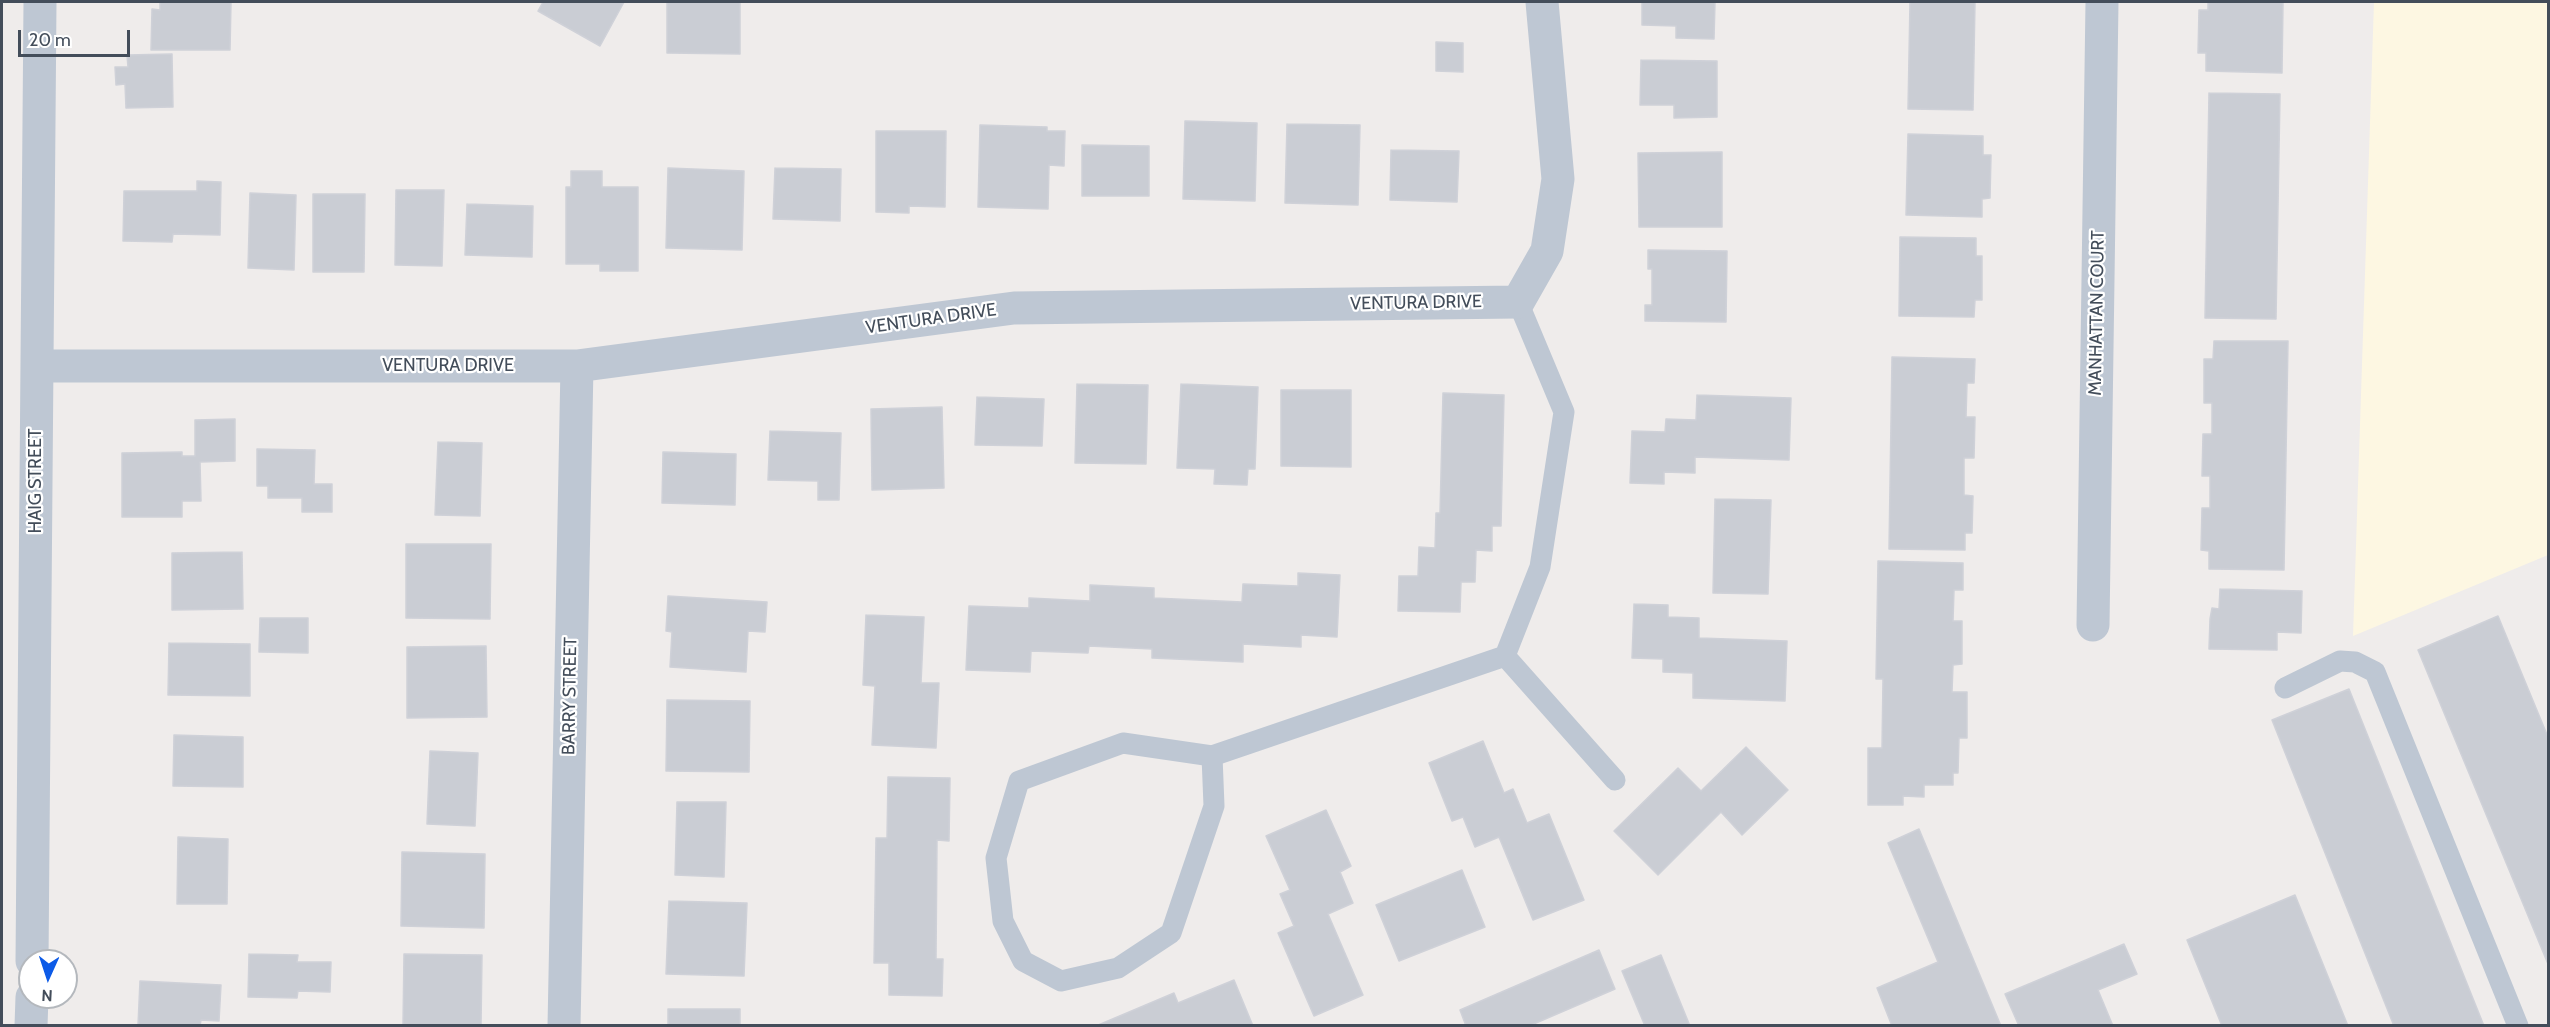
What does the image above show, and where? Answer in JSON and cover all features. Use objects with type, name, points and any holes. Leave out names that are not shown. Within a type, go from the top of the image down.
[{"type":"street","name":"HAIG STREET","points":[[32,949],[40,2]]},
{"type":"street","points":[[1518,302],[1547,251],[1558,179],[1542,2]]},
{"type":"street","name":"MANHATTAN COURT","points":[[2093,625],[2102,2]]},
{"type":"street","name":"VENTURA DRIVE","points":[[37,366],[577,366],[1014,308],[1518,302]]},
{"type":"street","name":"BARRY STREET","points":[[564,1026],[577,366]]},
{"type":"street","points":[[32,1009],[32,1026]]},
{"type":"lane","points":[[1212,756],[1214,806],[1171,933],[1118,968],[1060,981],[1023,961],[1003,921],[996,858],[1019,781],[1123,743],[1212,756],[1505,656],[1540,567],[1564,412],[1518,302]]},
{"type":"lane","points":[[1505,656],[1615,780]]},
{"type":"lane","points":[[2285,688],[2340,661],[2355,662],[2375,672],[2518,1026]]},
{"type":"shaded area","points":[[2374,2],[2548,2],[2548,555],[2353,636]]},
{"type":"building","points":[[160,2],[231,2],[230,50],[151,50],[152,9],[160,10]]},
{"type":"building","points":[[543,2],[624,2],[600,46],[538,11]]},
{"type":"building","points":[[667,2],[740,2],[740,54],[667,53]]},
{"type":"building","points":[[1642,2],[1715,2],[1714,39],[1676,38],[1676,26],[1642,25]]},
{"type":"building","points":[[1910,2],[1975,2],[1973,110],[1908,109]]},
{"type":"building","points":[[2208,2],[2283,2],[2282,73],[2206,71],[2206,53],[2198,53],[2199,10],[2208,10]]},
{"type":"building","points":[[1436,42],[1463,43],[1463,72],[1436,71]]},
{"type":"building","points":[[172,54],[173,107],[126,108],[125,84],[116,85],[115,67],[128,67],[127,55]]},
{"type":"building","points":[[1641,60],[1717,61],[1717,117],[1674,118],[1674,105],[1640,105]]},
{"type":"building","points":[[2209,93],[2280,94],[2276,319],[2205,318]]},
{"type":"building","points":[[1185,121],[1257,123],[1255,201],[1183,199]]},
{"type":"building","points":[[1287,124],[1360,125],[1358,205],[1285,203]]},
{"type":"building","points":[[980,125],[1047,127],[1047,131],[1065,131],[1064,166],[1049,165],[1048,209],[978,207]]},
{"type":"building","points":[[876,131],[946,131],[945,207],[909,206],[909,213],[876,212]]},
{"type":"building","points":[[1908,134],[1983,136],[1983,155],[1991,155],[1990,198],[1982,199],[1982,217],[1906,215]]},
{"type":"building","points":[[1082,145],[1149,146],[1149,196],[1082,196]]},
{"type":"building","points":[[1391,150],[1459,151],[1457,202],[1390,200]]},
{"type":"building","points":[[1722,152],[1722,227],[1639,227],[1638,153]]},
{"type":"building","points":[[668,168],[744,171],[742,250],[666,248]]},
{"type":"building","points":[[775,168],[841,169],[840,221],[773,219]]},
{"type":"building","points":[[571,171],[602,171],[602,187],[638,187],[638,271],[600,271],[600,264],[566,264],[566,187],[571,187]]},
{"type":"building","points":[[197,181],[221,182],[220,235],[173,234],[172,242],[123,241],[124,191],[197,191]]},
{"type":"building","points":[[396,190],[444,190],[442,266],[395,265]]},
{"type":"building","points":[[250,193],[296,195],[294,270],[248,268]]},
{"type":"building","points":[[313,194],[365,194],[364,272],[313,272]]},
{"type":"building","points":[[467,204],[533,206],[532,257],[465,255]]},
{"type":"building","points":[[1900,237],[1976,238],[1976,256],[1982,256],[1982,300],[1975,300],[1974,317],[1899,316]]},
{"type":"building","points":[[1648,250],[1727,251],[1726,322],[1645,321],[1645,305],[1652,305],[1652,269],[1648,269]]},
{"type":"building","points":[[2214,341],[2288,341],[2284,570],[2209,569],[2209,551],[2201,550],[2202,508],[2210,508],[2210,476],[2202,476],[2203,434],[2212,434],[2212,403],[2204,403],[2204,359],[2213,359]]},
{"type":"building","points":[[1892,357],[1975,359],[1974,383],[1967,383],[1966,417],[1975,417],[1974,458],[1964,458],[1964,495],[1973,496],[1972,533],[1965,533],[1965,550],[1889,549]]},
{"type":"building","points":[[1077,384],[1148,385],[1146,464],[1075,463]]},
{"type":"building","points":[[1181,384],[1258,387],[1255,469],[1248,469],[1247,485],[1214,484],[1215,469],[1177,468]]},
{"type":"building","points":[[1281,390],[1351,390],[1351,467],[1281,466]]},
{"type":"building","points":[[1443,393],[1504,395],[1501,526],[1492,526],[1492,551],[1476,550],[1475,582],[1461,582],[1460,612],[1398,611],[1399,576],[1418,576],[1419,547],[1435,548],[1436,513],[1440,513]]},
{"type":"building","points":[[1697,395],[1791,398],[1789,460],[1695,457],[1695,473],[1664,472],[1664,484],[1630,483],[1632,431],[1665,432],[1666,419],[1696,420]]},
{"type":"building","points":[[977,397],[1044,399],[1042,446],[975,445]]},
{"type":"building","points":[[942,407],[944,488],[872,490],[871,409]]},
{"type":"building","points":[[235,419],[235,461],[200,462],[201,501],[182,501],[182,517],[122,517],[122,453],[182,452],[182,456],[195,456],[195,420]]},
{"type":"building","points":[[770,431],[841,433],[839,500],[818,500],[818,481],[768,480]]},
{"type":"building","points":[[438,442],[482,443],[480,516],[435,515]]},
{"type":"building","points":[[257,449],[315,450],[314,484],[332,484],[332,512],[302,512],[302,498],[268,498],[268,486],[257,486]]},
{"type":"building","points":[[663,452],[736,454],[735,505],[662,503]]},
{"type":"building","points":[[1715,499],[1771,500],[1768,594],[1713,593]]},
{"type":"building","points":[[406,544],[491,544],[490,619],[406,618]]},
{"type":"building","points":[[242,552],[243,609],[172,610],[172,553]]},
{"type":"building","points":[[1878,561],[1963,563],[1963,590],[1954,590],[1953,621],[1962,621],[1962,664],[1953,665],[1952,692],[1967,692],[1967,738],[1959,738],[1958,773],[1953,773],[1953,785],[1924,785],[1924,797],[1903,796],[1903,805],[1868,805],[1868,748],[1882,748],[1883,679],[1876,679]]},
{"type":"building","points":[[1298,573],[1340,575],[1337,637],[1301,635],[1301,647],[1243,644],[1243,662],[1152,658],[1152,649],[1089,646],[1088,653],[1031,651],[1030,672],[966,670],[969,606],[1029,608],[1029,598],[1090,601],[1090,585],[1154,588],[1154,598],[1242,602],[1243,584],[1298,586]]},
{"type":"building","points":[[2220,589],[2302,591],[2301,633],[2277,632],[2277,650],[2209,649],[2212,608],[2219,609]]},
{"type":"building","points":[[668,596],[767,602],[765,632],[748,631],[746,672],[670,667],[672,632],[666,631]]},
{"type":"building","points":[[1634,604],[1668,605],[1668,617],[1699,618],[1699,638],[1787,641],[1785,701],[1693,698],[1693,673],[1663,672],[1663,659],[1632,658]]},
{"type":"building","points":[[866,615],[924,617],[921,683],[939,683],[936,748],[872,745],[875,686],[863,685]]},
{"type":"building","points":[[2498,616],[2548,737],[2548,964],[2418,650]]},
{"type":"building","points":[[260,618],[308,618],[308,653],[259,652]]},
{"type":"building","points":[[169,643],[250,644],[250,696],[168,695]]},
{"type":"building","points":[[486,646],[487,717],[407,718],[407,647]]},
{"type":"building","points":[[2349,689],[2484,1026],[2394,1026],[2272,720]]},
{"type":"building","points":[[667,700],[750,701],[749,772],[666,771]]},
{"type":"building","points":[[174,735],[243,737],[243,787],[173,786]]},
{"type":"building","points":[[1483,741],[1504,793],[1513,789],[1527,823],[1549,814],[1584,900],[1533,920],[1499,837],[1475,847],[1463,817],[1452,821],[1429,763]]},
{"type":"building","points":[[1746,747],[1788,790],[1742,835],[1721,812],[1658,875],[1614,831],[1678,768],[1701,791]]},
{"type":"building","points":[[430,751],[478,753],[475,826],[427,824]]},
{"type":"building","points":[[888,777],[950,778],[949,841],[937,840],[936,959],[943,959],[942,996],[889,995],[889,963],[874,963],[876,838],[887,838]]},
{"type":"building","points":[[677,802],[726,802],[724,877],[675,875]]},
{"type":"building","points":[[1326,810],[1351,866],[1340,872],[1353,903],[1328,914],[1363,995],[1314,1016],[1278,933],[1294,926],[1280,894],[1290,890],[1266,836]]},
{"type":"building","points":[[1919,829],[2001,1026],[1892,1026],[1877,988],[1938,962],[1888,843]]},
{"type":"building","points":[[178,837],[228,839],[227,904],[177,904]]},
{"type":"building","points":[[402,852],[485,854],[484,928],[401,926]]},
{"type":"building","points":[[1462,870],[1485,927],[1399,961],[1376,905]]},
{"type":"building","points":[[2295,895],[2348,1026],[2222,1026],[2187,940]]},
{"type":"building","points":[[669,901],[747,903],[744,976],[666,974]]},
{"type":"building","points":[[2124,944],[2137,974],[2098,990],[2113,1026],[2019,1026],[2005,994]]},
{"type":"building","points":[[1599,950],[1615,989],[1529,1026],[1466,1026],[1460,1010]]},
{"type":"building","points":[[249,954],[298,955],[297,962],[331,962],[330,992],[298,991],[297,998],[248,997]]},
{"type":"building","points":[[404,954],[482,955],[481,1026],[403,1025]]},
{"type":"building","points":[[1661,955],[1690,1026],[1645,1026],[1622,971]]},
{"type":"building","points":[[1234,980],[1253,1026],[1096,1026],[1174,993],[1178,1003]]},
{"type":"building","points":[[140,981],[221,985],[219,1021],[201,1020],[200,1026],[138,1025]]},
{"type":"building","points":[[668,1009],[740,1009],[740,1026],[668,1026]]}]
